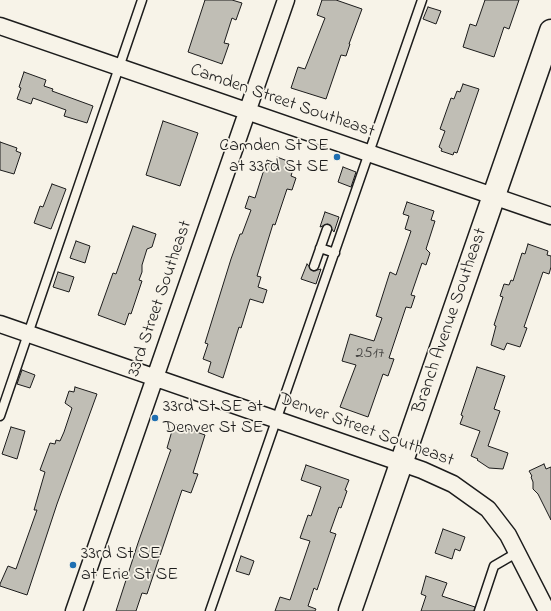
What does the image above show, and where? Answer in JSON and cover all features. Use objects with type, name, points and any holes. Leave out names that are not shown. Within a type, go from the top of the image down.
[{"type":"highway","name":"Branch Avenue Southeast","points":[[350,611],[551,31]]},
{"type":"street","name":"33rd Street Southeast","points":[[74,611],[286,0]]},
{"type":"street","name":"Camden Street Southeast","points":[[0,26],[551,216]]},
{"type":"street","name":"Denver Street Southeast","points":[[0,324],[436,475],[473,497],[496,519],[518,552],[547,611]]},
{"type":"lane","points":[[0,416],[142,0]]},
{"type":"lane","points":[[210,611],[278,420],[422,0]]},
{"type":"lane","points":[[314,266],[327,229]]},
{"type":"lane","points":[[320,248],[335,253]]},
{"type":"lane","points":[[479,611],[494,566],[518,552]]},
{"type":"building","points":[[205,0],[232,0],[242,3],[236,20],[232,18],[224,43],[229,44],[222,64],[188,52]]},
{"type":"building","points":[[322,0],[336,0],[362,9],[346,56],[341,55],[326,99],[291,88],[298,67],[305,69],[325,18],[317,15]]},
{"type":"building","points":[[485,0],[519,0],[509,29],[504,27],[494,57],[463,47],[470,24],[476,26]]},
{"type":"building","points":[[428,7],[441,11],[436,24],[423,19]]},
{"type":"building","points":[[24,72],[46,80],[44,86],[53,89],[52,91],[93,106],[87,123],[64,116],[66,110],[33,98],[31,104],[17,99]]},
{"type":"building","points":[[463,84],[479,89],[457,153],[454,152],[453,155],[441,151],[442,149],[439,147],[445,131],[440,129],[451,98],[454,99],[457,91],[460,92]]},
{"type":"building","points":[[163,121],[198,133],[180,186],[146,175]]},
{"type":"building","points":[[0,142],[17,148],[16,151],[21,153],[14,174],[0,170]]},
{"type":"building","points":[[277,157],[290,162],[289,167],[293,169],[291,176],[296,178],[292,190],[287,189],[275,225],[273,224],[257,276],[261,277],[258,287],[267,290],[263,303],[250,299],[241,328],[239,327],[223,378],[208,372],[211,362],[203,359],[208,344],[205,343],[231,259],[251,210],[245,208],[249,196],[255,198],[267,160],[275,163]]},
{"type":"building","points":[[343,167],[356,172],[351,187],[338,182]]},
{"type":"building","points":[[52,184],[66,189],[51,229],[34,223],[40,206],[43,207]]},
{"type":"building","points":[[407,202],[434,211],[431,220],[435,221],[426,249],[430,253],[426,265],[422,263],[411,295],[415,296],[411,308],[406,307],[389,358],[394,359],[388,376],[383,374],[368,417],[340,407],[356,365],[342,361],[350,334],[374,341],[382,318],[376,316],[390,272],[396,275],[411,231],[405,229],[409,216],[403,214]]},
{"type":"building","points":[[325,212],[339,217],[334,232],[328,224],[320,227]]},
{"type":"building","points":[[133,226],[156,234],[152,247],[147,249],[139,280],[142,281],[131,314],[129,313],[125,325],[98,315],[113,273],[116,274]]},
{"type":"building","points":[[76,241],[90,246],[85,263],[70,258]]},
{"type":"building","points":[[528,244],[548,251],[547,255],[551,256],[551,267],[549,274],[543,272],[524,327],[527,328],[520,347],[507,343],[504,350],[491,345],[496,326],[494,325],[503,297],[500,296],[504,284],[509,285],[511,280],[513,281],[522,253],[525,254]]},
{"type":"building","points":[[307,264],[313,271],[321,269],[316,284],[301,279]]},
{"type":"building","points":[[58,272],[74,277],[69,292],[53,287]]},
{"type":"building","points":[[477,367],[505,376],[494,409],[500,411],[488,446],[508,453],[503,469],[489,468],[477,460],[478,459],[471,456],[480,431],[460,424],[463,416],[461,415]]},
{"type":"building","points":[[22,370],[35,375],[30,388],[17,384]]},
{"type":"building","points":[[75,387],[97,394],[57,504],[27,595],[0,586],[0,584],[8,566],[16,569],[37,510],[34,510],[45,472],[40,470],[50,443],[55,444],[56,440],[60,441],[64,432],[72,408],[65,403],[69,391],[74,392]]},
{"type":"building","points":[[174,424],[205,435],[193,473],[198,474],[191,493],[182,490],[147,594],[142,593],[136,611],[116,611],[171,450],[167,448]]},
{"type":"building","points":[[11,427],[25,431],[17,459],[2,454]]},
{"type":"building","points":[[544,464],[546,469],[551,467],[551,520],[538,494],[533,489],[532,476],[529,471]]},
{"type":"building","points":[[306,465],[349,480],[345,490],[347,491],[341,508],[339,507],[330,532],[336,534],[317,590],[314,588],[308,606],[316,609],[315,611],[275,611],[280,597],[290,600],[310,541],[300,538],[308,515],[311,516],[321,487],[301,480]]},
{"type":"building","points":[[443,529],[465,537],[460,551],[455,549],[452,559],[435,553]]},
{"type":"building","points":[[241,556],[254,561],[249,575],[236,571]]},
{"type":"building","points":[[426,576],[447,583],[442,596],[475,607],[474,611],[421,611],[426,596],[421,594]]},
{"type":"place","name":"Camden St SE at 33rd St SE","points":[[337,157]]},
{"type":"place","name":"33rd St SE at Denver St SE","points":[[155,418]]},
{"type":"place","name":"33rd St SE at Erie St SE","points":[[73,565]]}]
